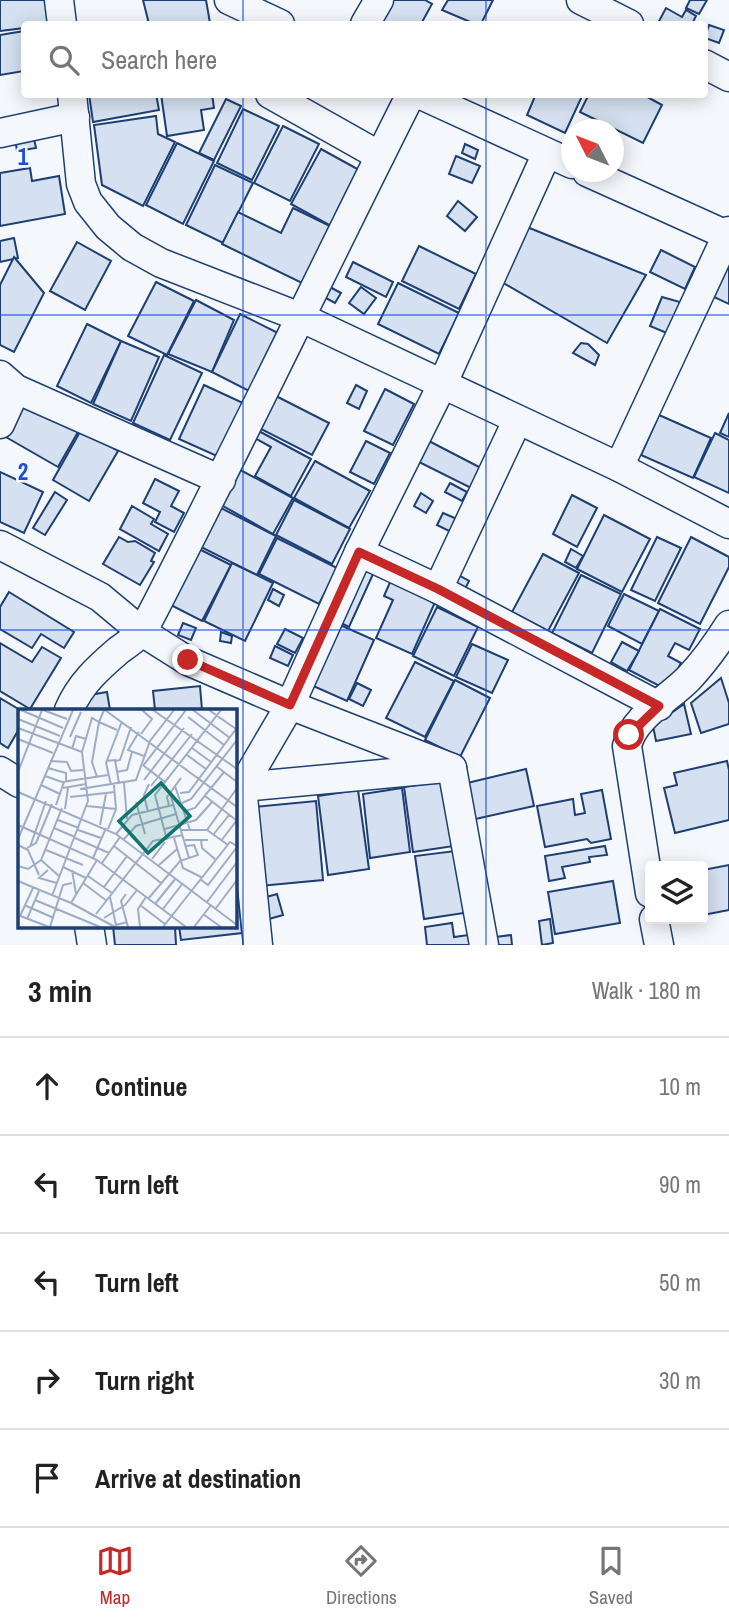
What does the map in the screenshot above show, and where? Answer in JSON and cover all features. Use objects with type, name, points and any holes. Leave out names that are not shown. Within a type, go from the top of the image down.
[{"type":"street","points":[[59,0],[62,21]]},
{"type":"street","points":[[219,0],[227,21]]},
{"type":"street","points":[[229,0],[274,21]]},
{"type":"street","points":[[367,21],[379,0]]},
{"type":"street","points":[[580,0],[622,14]]},
{"type":"street","points":[[708,66],[729,77]]},
{"type":"street","points":[[277,98],[380,156]]},
{"type":"street","points":[[70,709],[85,682],[96,670],[142,632],[221,480],[409,98]]},
{"type":"street","points":[[258,945],[242,787],[290,705],[359,552],[559,159],[428,98]]},
{"type":"street","points":[[0,133],[73,106],[81,184],[88,202],[108,228],[132,247],[161,262],[300,317],[619,467],[729,524]]},
{"type":"street","points":[[610,182],[728,234],[619,467]]},
{"type":"street","points":[[0,424],[8,382],[221,480]]},
{"type":"street","points":[[438,589],[517,421]]},
{"type":"street","points":[[0,545],[100,597],[142,632],[188,660],[290,705],[452,768]]},
{"type":"street","points":[[359,552],[438,589],[659,706]]},
{"type":"street","points":[[645,861],[627,746],[629,735],[688,679],[711,653],[729,625]]},
{"type":"street","points":[[242,787],[452,768]]},
{"type":"street","points":[[452,768],[484,945]]},
{"type":"street","points":[[0,771],[18,782]]},
{"type":"street","points":[[655,924],[659,945]]},
{"type":"building","points":[[0,0],[48,0],[51,21],[21,21],[21,28],[0,31]]},
{"type":"building","points":[[143,0],[206,0],[210,21],[148,21]]},
{"type":"building","points":[[386,0],[425,0],[432,4],[423,21],[375,21]]},
{"type":"building","points":[[448,0],[493,0],[482,21],[468,21],[442,10]]},
{"type":"building","points":[[690,0],[707,0],[699,14],[686,8]]},
{"type":"building","points":[[666,8],[682,17],[686,10],[696,16],[694,21],[659,21]]},
{"type":"building","points":[[709,25],[724,30],[719,43],[708,39]]},
{"type":"building","points":[[21,32],[21,72],[0,75],[0,35]]},
{"type":"building","points":[[90,98],[157,98],[159,110],[93,122]]},
{"type":"building","points":[[162,98],[213,98],[214,108],[201,110],[204,130],[167,136]]},
{"type":"building","points":[[534,98],[581,98],[571,119],[561,119],[561,131],[527,115]]},
{"type":"building","points":[[587,98],[649,98],[662,105],[643,143],[624,134],[624,119],[594,119],[580,112]]},
{"type":"building","points":[[226,99],[241,106],[214,160],[199,153]]},
{"type":"building","points":[[243,109],[279,126],[252,180],[217,163]]},
{"type":"building","points":[[156,116],[158,134],[175,142],[143,206],[102,185],[94,125]]},
{"type":"building","points":[[283,126],[319,144],[290,201],[254,183]]},
{"type":"building","points":[[33,134],[36,148],[17,151],[15,138]]},
{"type":"building","points":[[177,143],[214,161],[183,224],[146,205]]},
{"type":"building","points":[[465,144],[478,150],[475,159],[462,153]]},
{"type":"building","points":[[321,149],[361,171],[331,226],[291,204]]},
{"type":"building","points":[[456,156],[480,166],[472,183],[449,174]]},
{"type":"building","points":[[215,165],[253,183],[223,243],[186,225]]},
{"type":"building","points":[[30,168],[32,181],[59,176],[65,214],[0,226],[0,173]]},
{"type":"building","points":[[458,201],[477,217],[465,231],[447,216]]},
{"type":"building","points":[[293,208],[330,226],[302,283],[222,244],[238,212],[281,233]]},
{"type":"building","points":[[527,227],[646,275],[607,343],[500,281]]},
{"type":"building","points":[[14,238],[18,258],[0,262],[0,241]]},
{"type":"building","points":[[77,242],[111,261],[85,310],[50,291]]},
{"type":"building","points":[[419,246],[476,274],[459,309],[402,281]]},
{"type":"building","points":[[661,250],[695,267],[685,289],[650,272]]},
{"type":"building","points":[[14,257],[44,293],[14,352],[0,345],[0,285]]},
{"type":"building","points":[[353,262],[393,282],[386,297],[346,277]]},
{"type":"building","points":[[729,264],[729,304],[714,297]]},
{"type":"building","points":[[156,282],[194,301],[167,355],[128,336]]},
{"type":"building","points":[[398,283],[459,313],[439,354],[378,324]]},
{"type":"building","points":[[328,286],[341,293],[335,303],[322,296]]},
{"type":"building","points":[[361,287],[376,298],[364,314],[349,303]]},
{"type":"building","points":[[662,297],[687,304],[669,334],[650,326]]},
{"type":"building","points":[[196,300],[234,320],[212,372],[168,354]]},
{"type":"building","points":[[240,314],[278,333],[249,391],[212,372]]},
{"type":"building","points":[[87,324],[121,341],[91,403],[57,386]]},
{"type":"building","points":[[121,341],[159,357],[131,421],[93,404]]},
{"type":"building","points":[[581,343],[588,344],[599,355],[595,365],[573,353]]},
{"type":"building","points":[[164,355],[202,373],[170,440],[133,423]]},
{"type":"building","points":[[204,385],[243,403],[219,457],[179,439]]},
{"type":"building","points":[[356,385],[367,391],[359,409],[347,403]]},
{"type":"building","points":[[385,389],[414,404],[393,445],[364,431]]},
{"type":"building","points":[[272,394],[329,423],[312,455],[255,426]]},
{"type":"building","points":[[25,400],[78,432],[58,467],[4,436]]},
{"type":"building","points":[[729,413],[729,437],[720,433]]},
{"type":"building","points":[[659,415],[711,438],[693,478],[641,455]]},
{"type":"building","points":[[255,429],[311,459],[291,496],[255,476],[271,447],[251,436]]},
{"type":"building","points":[[81,430],[118,451],[89,501],[53,480]]},
{"type":"building","points":[[715,433],[729,440],[729,493],[694,477]]},
{"type":"building","points":[[425,439],[483,469],[473,489],[415,460]]},
{"type":"building","points":[[366,441],[390,453],[374,484],[350,472]]},
{"type":"building","points":[[315,461],[370,491],[349,528],[294,498]]},
{"type":"building","points":[[233,466],[293,498],[273,534],[214,501]]},
{"type":"building","points":[[0,472],[43,492],[24,533],[0,522]]},
{"type":"building","points":[[155,479],[179,491],[171,506],[184,513],[174,532],[155,522],[160,512],[143,503]]},
{"type":"building","points":[[450,483],[467,492],[462,501],[445,492]]},
{"type":"building","points":[[55,492],[67,500],[45,535],[33,528]]},
{"type":"building","points":[[421,493],[433,501],[426,513],[414,506]]},
{"type":"building","points":[[572,495],[597,508],[577,547],[553,534]]},
{"type":"building","points":[[294,500],[350,529],[332,564],[276,535]]},
{"type":"building","points":[[213,504],[276,536],[257,575],[193,543]]},
{"type":"building","points":[[132,506],[154,519],[151,524],[168,534],[159,551],[120,529]]},
{"type":"building","points":[[443,513],[457,519],[451,532],[437,525]]},
{"type":"building","points":[[604,515],[650,539],[622,592],[577,569]]},
{"type":"building","points":[[119,537],[128,542],[135,541],[155,553],[151,561],[154,562],[140,585],[103,564]]},
{"type":"building","points":[[657,537],[681,548],[655,601],[631,590]]},
{"type":"building","points":[[691,537],[729,557],[729,567],[700,624],[658,603]]},
{"type":"building","points":[[277,538],[337,568],[319,604],[259,574]]},
{"type":"building","points":[[191,545],[231,565],[202,621],[163,601]]},
{"type":"building","points":[[571,549],[583,556],[576,568],[565,562]]},
{"type":"building","points":[[543,554],[579,573],[548,631],[512,612]]},
{"type":"building","points":[[232,563],[273,583],[245,641],[204,621]]},
{"type":"building","points":[[360,565],[374,572],[349,627],[335,620]]},
{"type":"building","points":[[453,572],[469,581],[463,593],[446,584]]},
{"type":"building","points":[[581,575],[621,594],[592,653],[552,633]]},
{"type":"building","points":[[391,580],[436,600],[412,654],[376,638],[393,600],[384,596]]},
{"type":"building","points":[[273,589],[284,595],[279,606],[268,600]]},
{"type":"building","points":[[9,592],[74,632],[64,648],[41,634],[32,648],[0,629],[0,607]]},
{"type":"building","points":[[624,594],[659,611],[642,644],[608,626]]},
{"type":"building","points":[[437,607],[478,627],[454,676],[413,656]]},
{"type":"building","points":[[660,609],[700,629],[689,650],[675,643],[668,656],[681,663],[667,690],[629,670]]},
{"type":"building","points":[[183,623],[196,628],[191,640],[178,635]]},
{"type":"building","points":[[338,624],[374,640],[347,701],[311,685]]},
{"type":"building","points":[[285,629],[303,638],[295,653],[277,644]]},
{"type":"building","points":[[221,632],[232,636],[231,643],[220,641]]},
{"type":"building","points":[[622,642],[639,651],[627,671],[611,662]]},
{"type":"building","points":[[0,643],[32,662],[42,647],[61,658],[30,709],[0,691]]},
{"type":"building","points":[[472,644],[508,660],[492,693],[456,677]]},
{"type":"building","points":[[275,646],[293,655],[288,666],[270,658]]},
{"type":"building","points":[[415,662],[454,681],[425,737],[386,718]]},
{"type":"building","points":[[721,678],[729,703],[729,724],[701,733],[691,703]]},
{"type":"building","points":[[455,680],[490,698],[460,757],[425,740]]},
{"type":"building","points":[[357,683],[371,690],[363,706],[349,699]]},
{"type":"building","points":[[200,686],[202,709],[155,709],[153,691]]},
{"type":"building","points":[[107,692],[110,709],[86,709],[84,696]]},
{"type":"building","points":[[0,698],[18,709],[18,731],[8,748],[0,743]]},
{"type":"building","points":[[684,704],[691,734],[656,741],[653,726]]},
{"type":"building","points":[[727,761],[729,820],[675,833],[664,788],[677,785],[674,773]]},
{"type":"building","points":[[526,769],[534,806],[471,820],[463,784]]},
{"type":"building","points":[[445,781],[454,846],[413,852],[404,787]]},
{"type":"building","points":[[402,788],[410,852],[370,858],[363,794]]},
{"type":"building","points":[[358,790],[369,869],[328,875],[318,796]]},
{"type":"building","points":[[602,790],[611,839],[591,843],[587,839],[545,847],[537,806],[573,799],[575,815],[585,813],[581,794]]},
{"type":"building","points":[[316,801],[323,880],[260,886],[253,807]]},
{"type":"building","points":[[605,846],[607,855],[589,857],[590,862],[562,867],[565,878],[549,881],[545,856]]},
{"type":"building","points":[[455,851],[464,913],[424,919],[415,856]]},
{"type":"building","points":[[729,865],[729,910],[708,914],[708,869]]},
{"type":"building","points":[[236,873],[242,933],[181,940],[179,928],[236,928]]},
{"type":"building","points":[[613,881],[620,923],[555,934],[548,892]]},
{"type":"building","points":[[277,894],[283,915],[269,919],[263,898]]},
{"type":"building","points":[[550,919],[553,943],[542,945],[539,921]]},
{"type":"building","points":[[452,923],[454,937],[468,935],[470,945],[427,945],[425,927]]},
{"type":"building","points":[[113,928],[175,928],[176,945],[115,945]]},
{"type":"building","points":[[511,935],[512,945],[488,945],[487,938]]},
{"type":"route","points":[[188,660],[290,705],[359,552],[438,589],[659,706],[629,735]]}]
